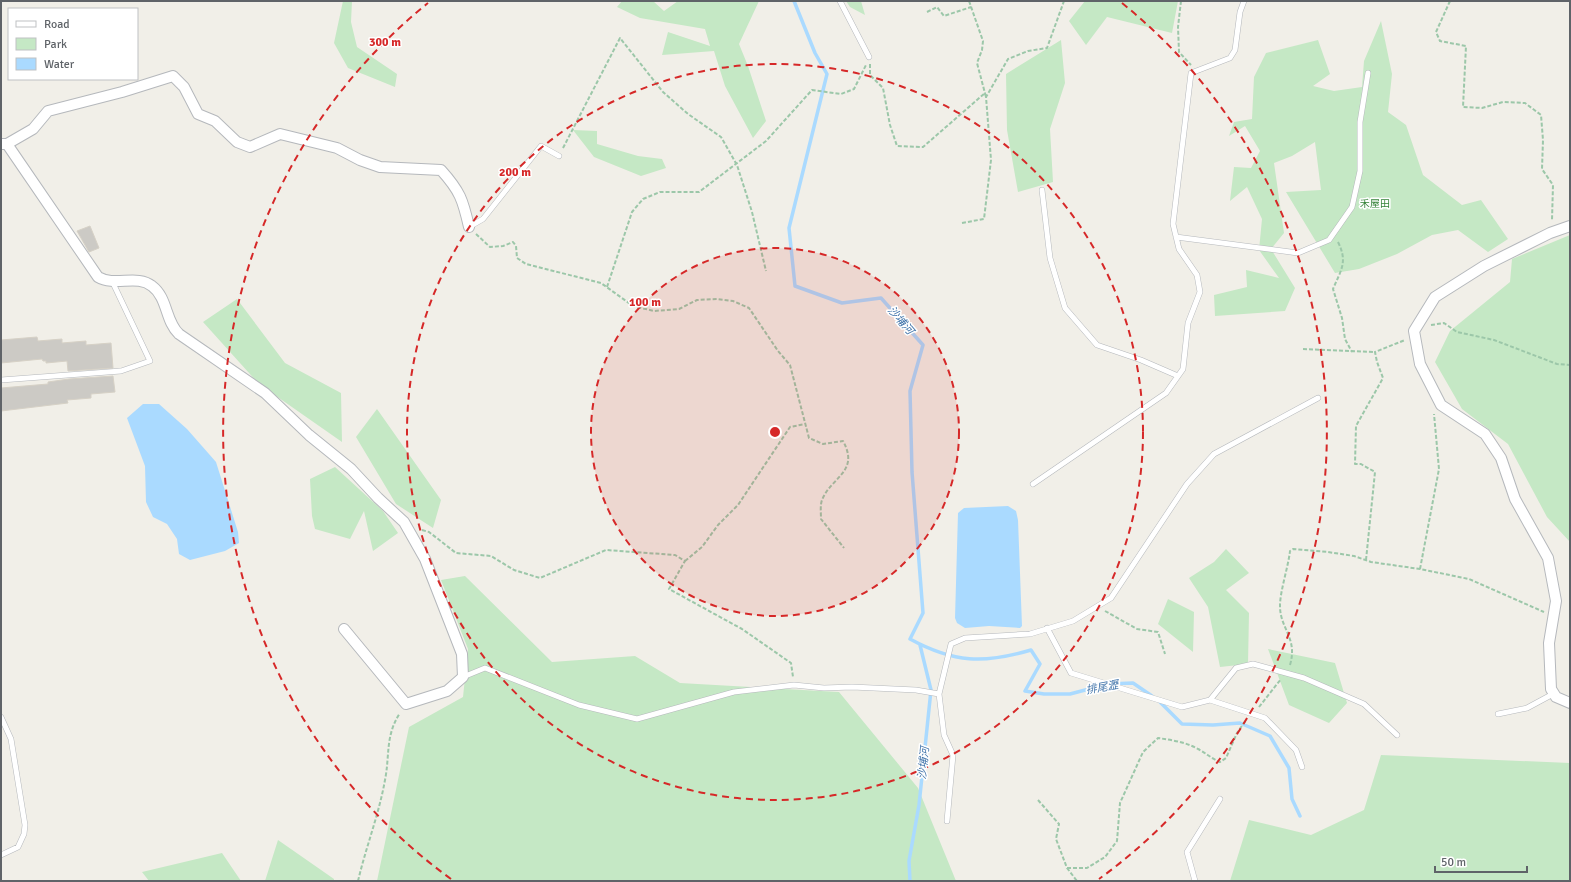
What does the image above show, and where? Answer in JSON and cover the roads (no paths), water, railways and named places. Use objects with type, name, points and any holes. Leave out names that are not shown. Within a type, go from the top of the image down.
[{"type":"street","points":[[344,630],[406,704],[447,691],[463,677],[462,654],[425,559],[404,522],[378,498],[351,469],[309,435],[265,393],[179,334],[171,325],[162,298],[154,287],[142,282],[101,279],[93,270],[4,144],[33,129],[48,111],[122,92],[173,76],[184,87],[198,114],[215,121],[237,142],[250,147],[280,134],[337,148],[360,160],[380,167],[441,170],[455,186],[463,200],[469,227]]},
{"type":"street","points":[[1570,226],[1550,233],[1484,266],[1435,297],[1416,332],[1420,364],[1441,405],[1485,434],[1501,458],[1515,499],[1548,558],[1556,601],[1549,643],[1552,694],[1570,703]]},
{"type":"lane","points":[[840,1],[869,57]]},
{"type":"lane","points":[[1033,484],[1166,393],[1183,369],[1188,323],[1200,292],[1197,275],[1180,249],[1173,224],[1191,74],[1230,58],[1235,50],[1240,12],[1244,1]]},
{"type":"lane","points":[[1176,237],[1298,253],[1329,240],[1352,207],[1360,171],[1360,122],[1368,73]]},
{"type":"lane","points":[[469,227],[483,219],[541,146],[558,156]]},
{"type":"lane","points":[[1042,190],[1050,258],[1065,308],[1097,345],[1141,360],[1178,376]]},
{"type":"lane","points":[[1,380],[121,371],[150,361],[112,281]]},
{"type":"lane","points":[[947,821],[953,755],[944,735],[939,694],[951,644],[965,638],[1030,634],[1073,621],[1111,598],[1187,484],[1214,454],[1318,398]]},
{"type":"lane","points":[[1047,628],[1071,673],[1182,707],[1210,700],[1265,718],[1296,750],[1302,767]]},
{"type":"lane","points":[[1210,700],[1236,668],[1253,664],[1304,678],[1364,704],[1397,735]]},
{"type":"lane","points":[[463,677],[485,668],[579,705],[637,719],[734,692],[794,685],[824,688],[852,687],[923,691],[939,694]]},
{"type":"lane","points":[[1498,714],[1527,708],[1552,694]]},
{"type":"lane","points":[[1,717],[11,739],[25,825],[24,834],[18,847],[1,855]]},
{"type":"lane","points":[[1195,881],[1187,852],[1220,799]]},
{"type":"water","points":[[143,404],[159,404],[187,429],[216,462],[238,532],[239,543],[225,551],[190,560],[179,554],[177,539],[167,524],[153,517],[146,502],[145,466],[127,418]]},
{"type":"water","points":[[1008,506],[1016,511],[1018,520],[1022,626],[1020,628],[989,626],[965,628],[957,623],[955,618],[958,513],[964,508]]},
{"type":"waterway","name":"沙埔河","points":[[794,1],[815,53],[827,74],[789,228],[795,286],[842,303],[881,298],[923,345],[910,391],[912,472],[923,613],[910,639],[941,653],[969,659],[998,658],[1031,650],[1040,664],[1025,691],[1044,694],[1070,694],[1108,684],[1133,683],[1152,696]]},
{"type":"waterway","name":"沙埔河","points":[[910,881],[909,861],[919,805],[931,690],[920,645]]},
{"type":"waterway","name":"排尾瀝","points":[[1159,701],[1182,724],[1213,725],[1240,723],[1270,736],[1289,768],[1292,799],[1300,816]]},
{"type":"park label","name":"禾屋田","points":[[1375,203]]}]
